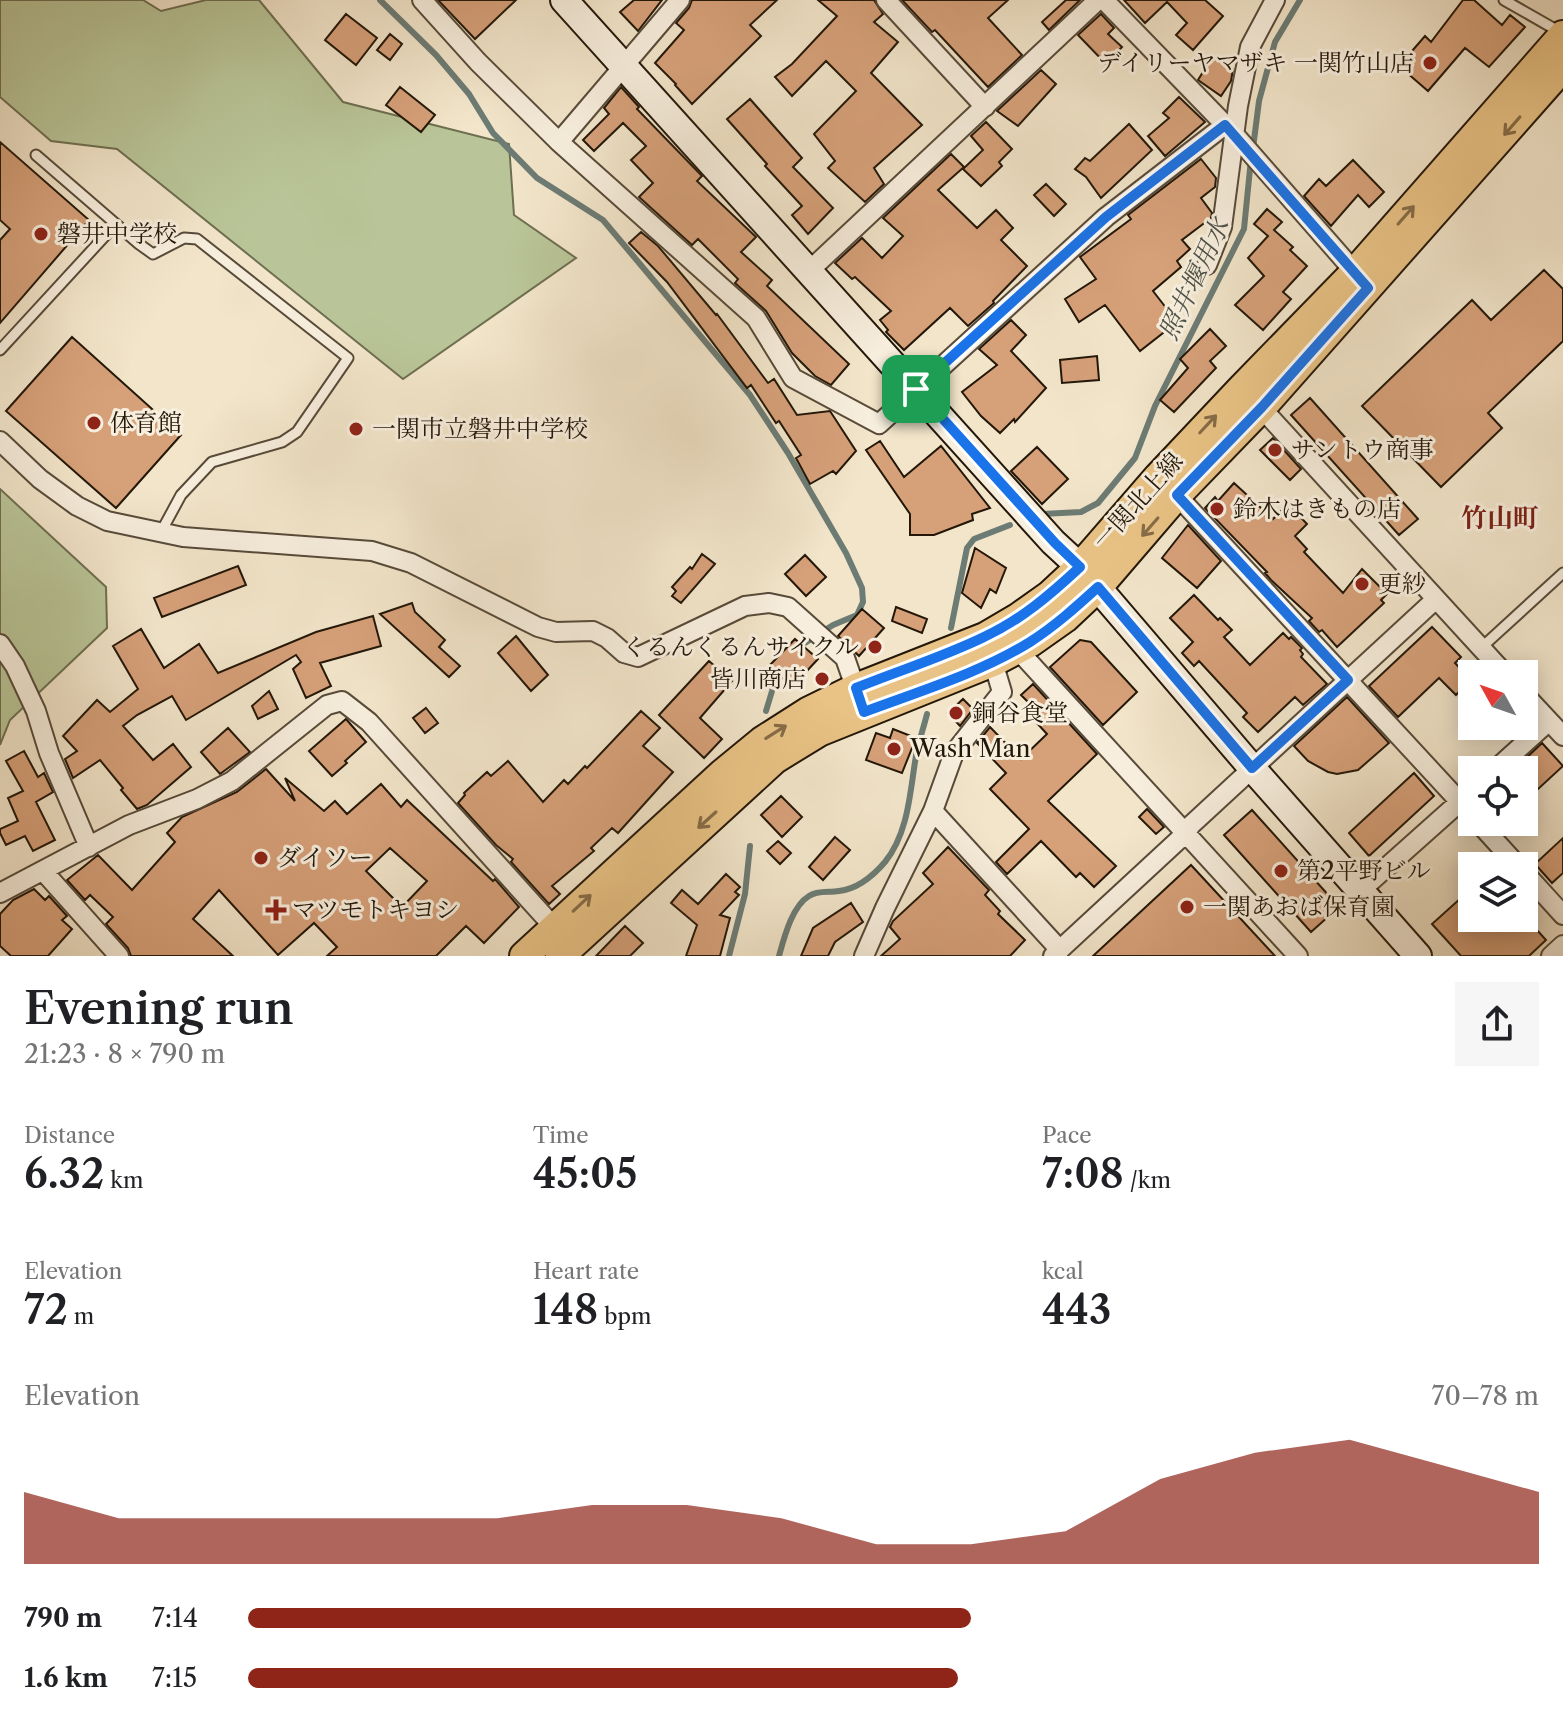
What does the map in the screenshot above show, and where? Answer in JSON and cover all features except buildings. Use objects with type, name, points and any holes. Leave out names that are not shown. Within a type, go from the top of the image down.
[{"type":"main road","name":"一関北上線","points":[[1362,280],[1563,34]]},
{"type":"main road","name":"一関北上線","points":[[524,956],[562,944],[723,773],[762,741],[809,711],[860,700],[998,649],[1040,602],[1089,577],[1168,486],[1362,280],[1560,78]]},
{"type":"street","points":[[422,0],[478,62],[559,142],[756,318],[793,378],[879,424],[1106,217],[1234,135]]},
{"type":"street","points":[[564,0],[1089,577],[1418,956]]},
{"type":"street","points":[[559,142],[680,0]]},
{"type":"street","points":[[886,0],[985,107]]},
{"type":"street","points":[[810,270],[1098,0]]},
{"type":"street","points":[[1104,0],[1234,135],[1362,280]]},
{"type":"street","points":[[1207,265],[1222,227],[1250,47],[1275,0]]},
{"type":"street","points":[[1251,398],[1492,660]]},
{"type":"street","points":[[0,441],[40,479],[77,506],[107,521],[183,537],[372,551],[411,563],[538,627],[556,632],[593,631],[624,653],[638,657],[676,642],[745,606],[769,603],[788,607],[845,658],[860,700]]},
{"type":"street","points":[[1168,486],[1348,680],[1458,793]]},
{"type":"street","points":[[933,811],[1057,953],[1436,599]]},
{"type":"street","points":[[0,644],[15,666],[36,711],[49,753],[89,847]]},
{"type":"street","points":[[864,956],[933,811],[954,753],[1002,692],[998,649]]},
{"type":"street","points":[[998,649],[1185,834],[1298,956]]},
{"type":"street","points":[[0,893],[129,825],[197,799],[232,781],[327,705],[342,701],[369,722],[562,944]]},
{"type":"street","points":[[1538,709],[1563,736]]},
{"type":"street","points":[[1510,756],[1549,721]]},
{"type":"street","points":[[1361,890],[1458,811]]},
{"type":"street","points":[[1491,836],[1505,852]]},
{"type":"street","points":[[44,872],[119,956]]},
{"type":"street","points":[[1538,887],[1563,915]]},
{"type":"street","points":[[1551,956],[1563,945]]},
{"type":"lane","points":[[1504,0],[1563,34]]},
{"type":"lane","points":[[36,155],[153,254],[184,238],[197,239],[348,358],[297,432],[282,442],[212,462],[181,495],[161,532]]},
{"type":"lane","points":[[0,350],[116,224]]},
{"type":"lane","points":[[1481,648],[1563,573]]},
{"type":"green space","points":[[0,0],[143,0],[161,11],[206,0],[259,0],[343,102],[509,144],[514,215],[576,258],[403,379],[117,149],[51,141],[0,97]]},
{"type":"green space","points":[[0,489],[106,587],[107,628],[10,720],[0,745]]},
{"type":"waterway","points":[[380,0],[436,55],[469,94],[493,133],[537,178],[603,220],[750,395],[788,453],[846,553],[862,588],[863,602],[857,615],[833,625],[797,648]]},
{"type":"waterway","name":"照井堰用水","points":[[1253,148],[1259,101],[1275,42],[1300,0]]},
{"type":"waterway","name":"照井堰用水","points":[[1042,514],[1081,512],[1098,503],[1135,458],[1155,406],[1244,229],[1251,159]]},
{"type":"waterway","name":"照井堰用水","points":[[951,628],[967,548],[974,539],[1010,525]]},
{"type":"waterway","points":[[766,711],[779,668]]},
{"type":"waterway","name":"照井堰用水","points":[[779,956],[790,923],[803,901],[816,893],[846,890],[858,885],[870,877],[893,850],[904,823],[927,714]]},
{"type":"waterway","points":[[729,956],[745,894],[750,846]]},
{"type":"place","name":"デイリーヤマザキ 一関竹山店","points":[[1430,63]]},
{"type":"place","name":"磐井中学校","points":[[41,234]]},
{"type":"place","name":"体育館","points":[[94,423]]},
{"type":"place","name":"一関市立磐井中学校","points":[[356,429]]},
{"type":"place","name":"サントウ商事","points":[[1275,450]]},
{"type":"place","name":"鈴木はきもの店","points":[[1217,509]]},
{"type":"place","name":"更紗","points":[[1362,584]]},
{"type":"place","name":"くるんくるんサイクル","points":[[875,647]]},
{"type":"place","name":"皆川商店","points":[[822,679]]},
{"type":"place","name":"銅谷食堂","points":[[956,713]]},
{"type":"place","name":"Wash Man","points":[[894,749]]},
{"type":"place","name":"ダイソー","points":[[261,858]]},
{"type":"place","name":"第2平野ビル","points":[[1281,871]]},
{"type":"place","name":"一関あおば保育園","points":[[1187,907]]},
{"type":"place","name":"マツモトキヨシ","points":[[276,910]]},
{"type":"district","name":"竹山町","points":[[1500,518]]},
{"type":"route","points":[[1225,125],[1368,288],[1262,407],[1177,495],[1348,680],[1252,768],[1098,587],[1065,618],[1031,642],[993,662],[864,712],[856,688],[985,637],[1050,595],[1080,567],[916,389],[1106,217],[1225,125]]}]
